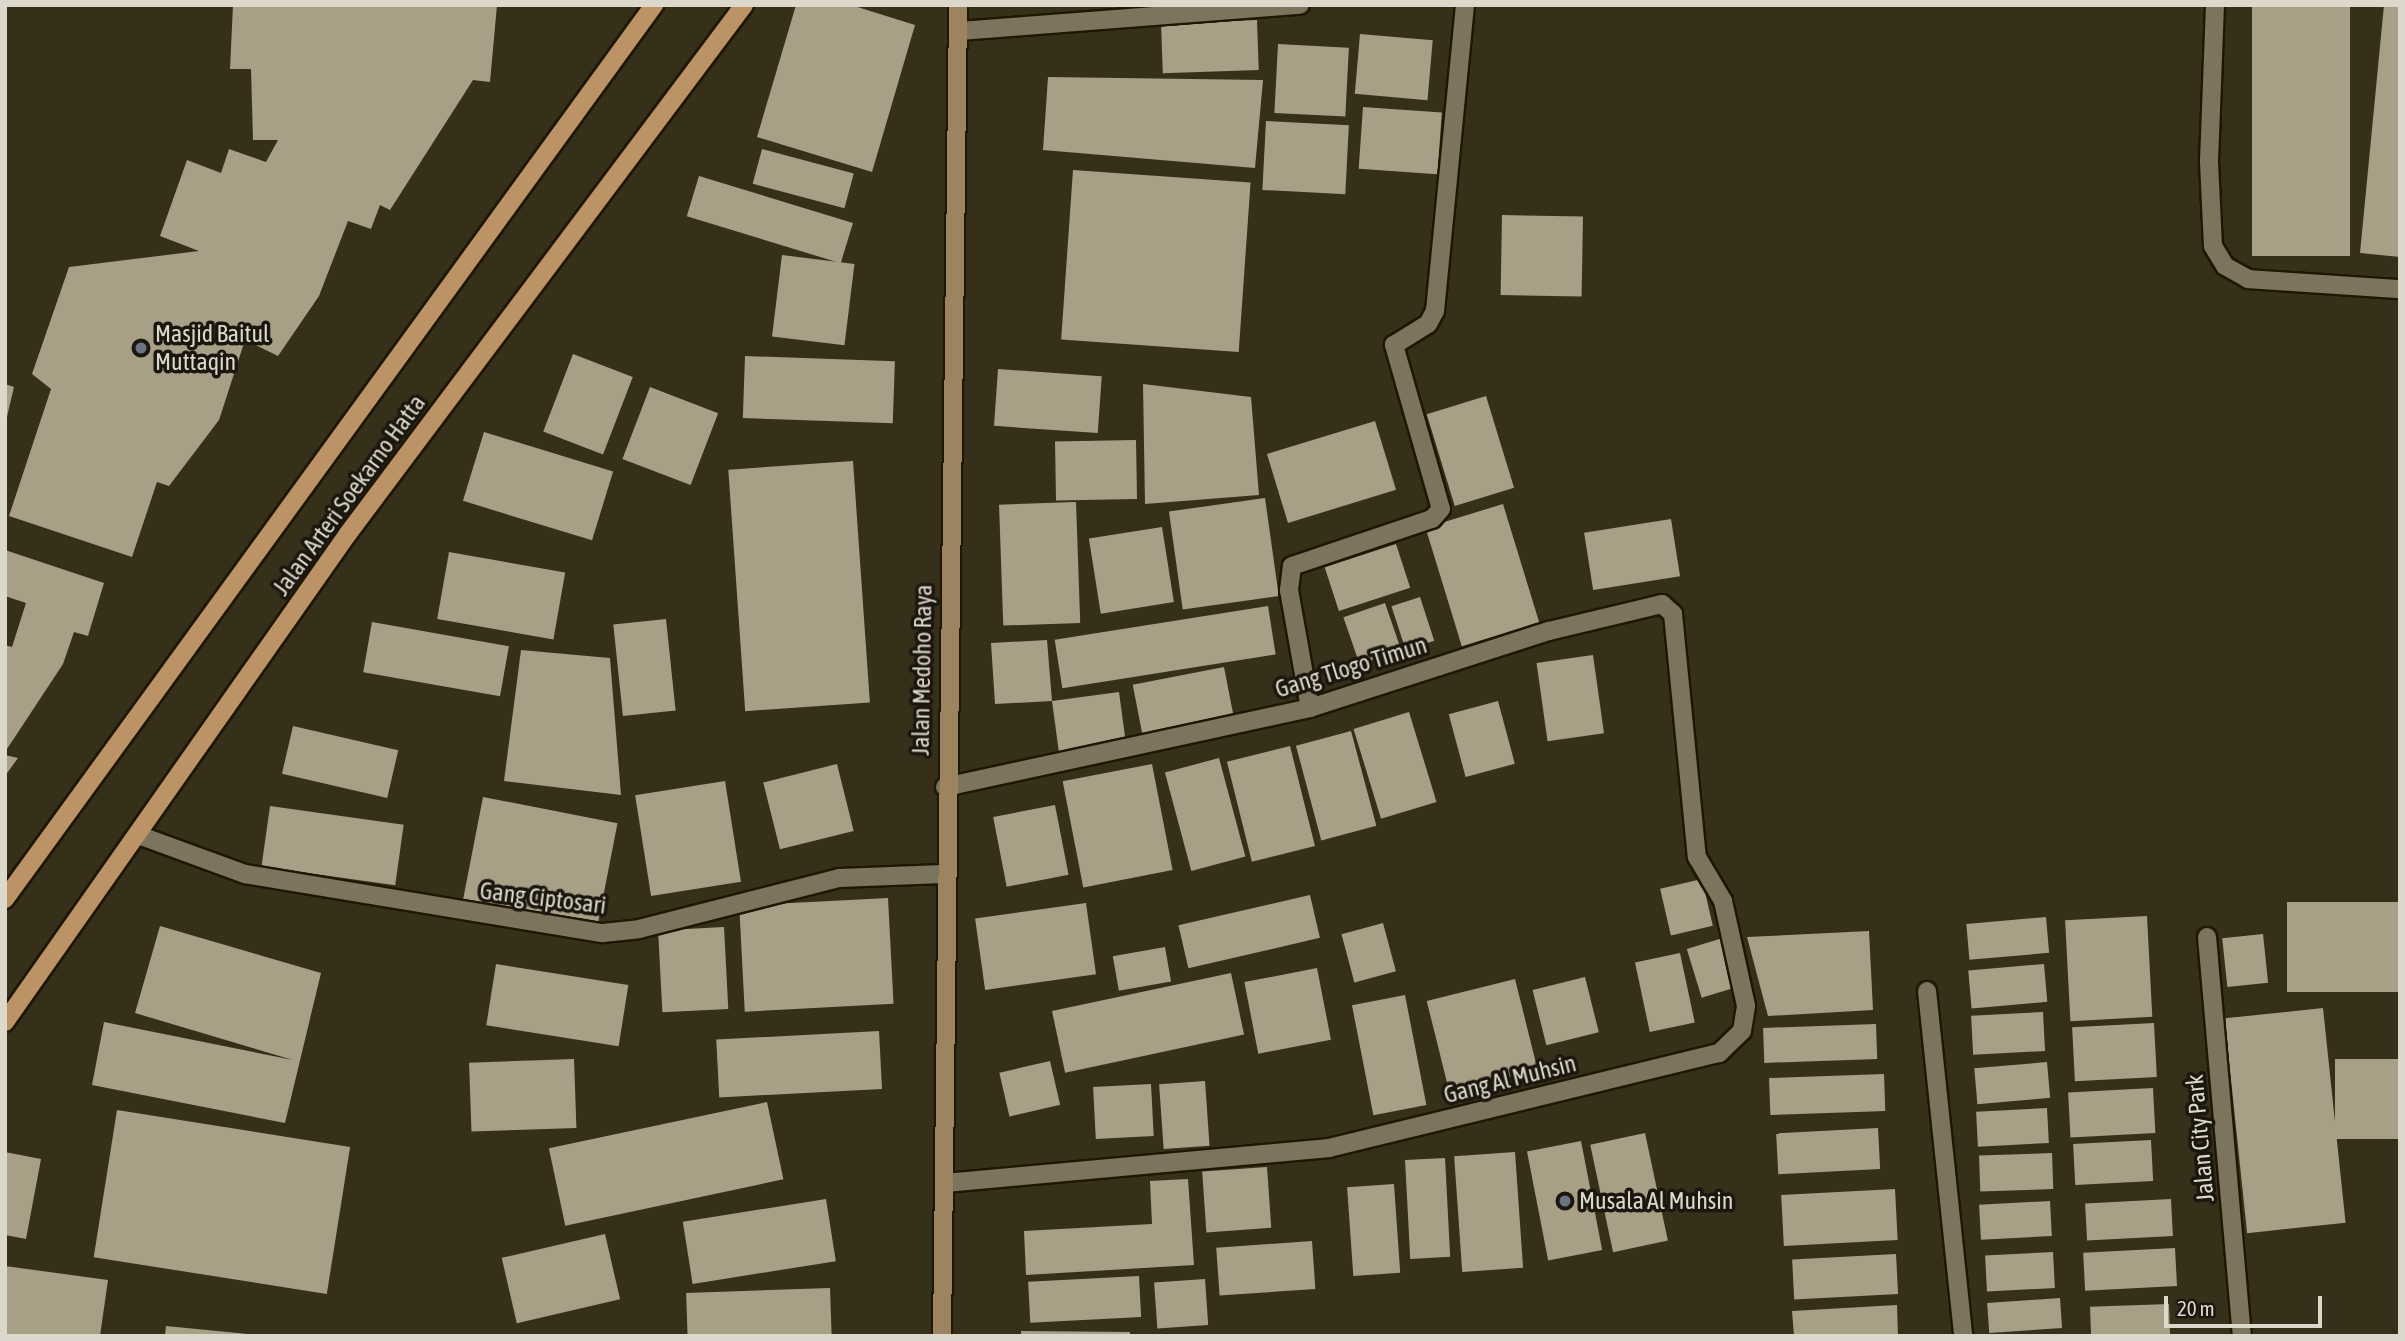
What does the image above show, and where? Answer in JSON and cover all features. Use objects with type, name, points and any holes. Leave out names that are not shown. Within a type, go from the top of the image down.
[{"type":"main road","name":"Jalan Arteri Soekarno Hatta","points":[[5,898],[654,5]]},
{"type":"main road","name":"Jalan Arteri Soekarno Hatta","points":[[5,1022],[141,836],[347,534],[744,5]]},
{"type":"street","name":"Jalan Medoho Raya","points":[[942,1336],[946,1183],[943,874],[958,5]]},
{"type":"street","points":[[959,31],[1300,5]]},
{"type":"street","points":[[1310,708],[1289,590],[1292,566],[1432,519],[1441,509],[1394,345],[1428,324],[1434,311],[1465,5]]},
{"type":"street","points":[[2214,5],[2213,246],[2225,267],[2248,279],[2400,289]]},
{"type":"street","name":"Gang Tlogo Timun","points":[[945,787],[1310,708],[1647,603],[1673,614],[1682,705]]},
{"type":"street","name":"Gang Al Muhsin","points":[[946,1183],[1329,1148],[1719,1053],[1742,1031],[1746,1006],[1724,901],[1697,857],[1682,705]]},
{"type":"street","name":"Gang Ciptosari","points":[[141,836],[245,874],[603,933],[839,878],[943,874]]},
{"type":"street","name":"Jalan City Park","points":[[2207,937],[2242,1336]]},
{"type":"street","points":[[1927,991],[1963,1336]]},
{"type":"building","points":[[233,5],[497,5],[490,82],[473,80],[390,210],[380,205],[371,229],[348,221],[319,296],[278,356],[245,340],[219,420],[169,486],[157,482],[132,557],[9,516],[51,389],[32,374],[69,267],[199,251],[160,236],[187,160],[221,173],[229,149],[266,162],[278,140],[253,140],[251,69],[230,69]]},
{"type":"building","points":[[796,5],[851,5],[915,25],[872,172],[757,137]]},
{"type":"building","points":[[2252,5],[2350,5],[2350,256],[2252,256]]},
{"type":"building","points":[[2384,5],[2400,5],[2400,257],[2360,253]]},
{"type":"building","points":[[1257,20],[1259,70],[1163,73],[1161,23]]},
{"type":"building","points":[[1360,34],[1433,40],[1427,100],[1355,94]]},
{"type":"building","points":[[1278,44],[1349,48],[1345,117],[1274,113]]},
{"type":"building","points":[[1048,77],[1263,80],[1255,168],[1043,150]]},
{"type":"building","points":[[1363,107],[1442,113],[1437,174],[1359,169]]},
{"type":"building","points":[[1266,121],[1349,125],[1345,194],[1262,190]]},
{"type":"building","points":[[762,149],[854,174],[844,208],[753,184]]},
{"type":"building","points":[[1073,170],[1251,182],[1239,352],[1061,340]]},
{"type":"building","points":[[699,176],[853,223],[841,263],[687,216]]},
{"type":"building","points":[[1502,215],[1583,216],[1582,296],[1501,295]]},
{"type":"building","points":[[782,255],[854,264],[844,345],[772,336]]},
{"type":"building","points":[[573,354],[633,377],[603,454],[543,431]]},
{"type":"building","points":[[745,356],[895,361],[893,423],[743,418]]},
{"type":"building","points":[[998,369],[1102,376],[1098,433],[994,426]]},
{"type":"building","points":[[5,384],[14,387],[6,421],[5,420]]},
{"type":"building","points":[[1143,384],[1251,397],[1259,495],[1145,504]]},
{"type":"building","points":[[650,387],[718,413],[691,485],[622,459]]},
{"type":"building","points":[[1486,396],[1514,488],[1455,506],[1427,414]]},
{"type":"building","points":[[1375,421],[1396,490],[1288,523],[1267,454]]},
{"type":"building","points":[[484,432],[613,471],[592,540],[463,501]]},
{"type":"building","points":[[1136,440],[1137,499],[1056,500],[1055,441]]},
{"type":"building","points":[[853,461],[870,702],[745,711],[728,470]]},
{"type":"building","points":[[1265,498],[1279,596],[1183,610],[1169,511]]},
{"type":"building","points":[[1076,502],[1080,623],[1003,626],[999,505]]},
{"type":"building","points":[[1503,504],[1539,623],[1462,646],[1426,528]]},
{"type":"building","points":[[1671,519],[1680,576],[1593,590],[1584,533]]},
{"type":"building","points":[[1162,527],[1174,602],[1101,614],[1089,539]]},
{"type":"building","points":[[1396,544],[1410,588],[1339,611],[1325,567]]},
{"type":"building","points":[[5,550],[104,583],[88,636],[74,632],[63,664],[5,752],[5,645],[12,647],[26,603],[5,596]]},
{"type":"building","points":[[449,552],[565,572],[553,639],[437,619]]},
{"type":"building","points":[[1420,597],[1434,641],[1406,650],[1391,606]]},
{"type":"building","points":[[1385,603],[1401,650],[1360,665],[1343,617]]},
{"type":"building","points":[[1268,606],[1276,654],[1062,688],[1055,640]]},
{"type":"building","points":[[666,619],[676,710],[623,716],[613,625]]},
{"type":"building","points":[[372,622],[509,646],[500,696],[363,672]]},
{"type":"building","points":[[1047,640],[1052,701],[995,704],[991,643]]},
{"type":"building","points":[[521,650],[610,658],[621,795],[504,781]]},
{"type":"building","points":[[1593,655],[1604,733],[1548,741],[1537,663]]},
{"type":"building","points":[[1224,667],[1234,718],[1143,736],[1133,685]]},
{"type":"building","points":[[1119,692],[1126,744],[1059,753],[1052,701]]},
{"type":"building","points":[[1498,701],[1515,764],[1466,777],[1449,714]]},
{"type":"building","points":[[1409,712],[1436,802],[1381,819],[1354,729]]},
{"type":"building","points":[[293,726],[398,750],[387,798],[282,774]]},
{"type":"building","points":[[1351,731],[1376,826],[1321,840],[1296,746]]},
{"type":"building","points":[[1290,746],[1315,846],[1252,862],[1227,762]]},
{"type":"building","points":[[5,755],[18,758],[5,776]]},
{"type":"building","points":[[1219,758],[1245,857],[1191,871],[1165,772]]},
{"type":"building","points":[[837,764],[854,831],[780,849],[763,782]]},
{"type":"building","points":[[1152,764],[1173,870],[1083,887],[1063,781]]},
{"type":"building","points":[[725,781],[741,882],[651,896],[635,795]]},
{"type":"building","points":[[483,797],[617,823],[597,926],[463,900]]},
{"type":"building","points":[[1055,805],[1069,875],[1007,887],[993,817]]},
{"type":"building","points":[[270,806],[404,825],[395,885],[262,866]]},
{"type":"building","points":[[1702,879],[1713,926],[1671,935],[1660,889]]},
{"type":"building","points":[[1310,895],[1320,938],[1188,968],[1178,925]]},
{"type":"building","points":[[888,898],[894,1004],[745,1012],[739,906]]},
{"type":"building","points":[[2287,902],[2400,902],[2400,992],[2287,992]]},
{"type":"building","points":[[1086,903],[1096,974],[985,990],[975,919]]},
{"type":"building","points":[[2147,916],[2152,1017],[2070,1021],[2065,920]]},
{"type":"building","points":[[2046,917],[2049,953],[1969,960],[1966,924]]},
{"type":"building","points":[[1383,923],[1396,971],[1354,982],[1341,934]]},
{"type":"building","points":[[160,926],[321,973],[285,1123],[92,1085],[104,1022],[293,1060],[135,1013]]},
{"type":"building","points":[[724,927],[728,1009],[662,1012],[658,930]]},
{"type":"building","points":[[1869,931],[1873,1010],[1768,1016],[1747,937]]},
{"type":"building","points":[[2263,934],[2268,983],[2227,987],[2222,938]]},
{"type":"building","points":[[1726,937],[1741,986],[1702,998],[1687,949]]},
{"type":"building","points":[[1165,947],[1171,981],[1119,991],[1113,956]]},
{"type":"building","points":[[1680,953],[1695,1022],[1650,1032],[1635,963]]},
{"type":"building","points":[[496,964],[628,985],[619,1046],[486,1025]]},
{"type":"building","points":[[2044,964],[2047,1002],[1972,1008],[1968,971]]},
{"type":"building","points":[[1317,968],[1331,1040],[1258,1054],[1244,982]]},
{"type":"building","points":[[1231,973],[1244,1035],[1065,1073],[1052,1011]]},
{"type":"building","points":[[1585,977],[1599,1032],[1546,1045],[1533,990]]},
{"type":"building","points":[[1515,979],[1538,1070],[1449,1092],[1427,1001]]},
{"type":"building","points":[[1405,995],[1426,1105],[1373,1115],[1352,1005]]},
{"type":"building","points":[[2323,1008],[2346,1223],[2247,1233],[2225,1018]]},
{"type":"building","points":[[2043,1012],[2045,1051],[1973,1055],[1971,1016]]},
{"type":"building","points":[[2154,1023],[2157,1077],[2075,1081],[2072,1027]]},
{"type":"building","points":[[1876,1024],[1877,1059],[1764,1063],[1763,1028]]},
{"type":"building","points":[[879,1031],[882,1089],[719,1097],[716,1040]]},
{"type":"building","points":[[574,1059],[576,1128],[471,1132],[469,1063]]},
{"type":"building","points":[[2335,1059],[2400,1059],[2400,1139],[2335,1139]]},
{"type":"building","points":[[1050,1061],[1060,1105],[1009,1117],[999,1073]]},
{"type":"building","points":[[2047,1062],[2050,1098],[1977,1104],[1974,1068]]},
{"type":"building","points":[[1884,1074],[1885,1111],[1770,1115],[1769,1078]]},
{"type":"building","points":[[1205,1081],[1210,1146],[1164,1149],[1159,1084]]},
{"type":"building","points":[[1151,1084],[1154,1136],[1096,1139],[1093,1087]]},
{"type":"building","points":[[2153,1088],[2155,1133],[2070,1137],[2068,1092]]},
{"type":"building","points":[[767,1102],[783,1179],[565,1226],[549,1148]]},
{"type":"building","points":[[2047,1108],[2049,1143],[1978,1147],[1976,1112]]},
{"type":"building","points":[[117,1110],[350,1147],[327,1294],[94,1257]]},
{"type":"building","points":[[1878,1128],[1880,1169],[1778,1174],[1776,1133]]},
{"type":"building","points":[[1645,1133],[1668,1241],[1613,1252],[1590,1145]]},
{"type":"building","points":[[2151,1140],[2153,1181],[2075,1185],[2073,1144]]},
{"type":"building","name":"Musala Al Muhsin","points":[[1581,1141],[1602,1250],[1548,1260],[1527,1151]]},
{"type":"building","points":[[5,1152],[41,1159],[26,1239],[5,1235]]},
{"type":"building","points":[[1515,1152],[1523,1268],[1462,1272],[1454,1156]]},
{"type":"building","points":[[2052,1153],[2053,1189],[1980,1192],[1979,1156]]},
{"type":"building","points":[[1445,1158],[1450,1257],[1410,1259],[1405,1160]]},
{"type":"building","points":[[1267,1167],[1271,1228],[1206,1232],[1202,1172]]},
{"type":"building","points":[[1188,1179],[1194,1265],[1026,1275],[1024,1231],[1152,1224],[1150,1181]]},
{"type":"building","points":[[1394,1184],[1400,1273],[1353,1276],[1347,1187]]},
{"type":"building","points":[[1895,1189],[1898,1240],[1784,1246],[1781,1195]]},
{"type":"building","points":[[826,1199],[836,1261],[693,1284],[683,1222]]},
{"type":"building","points":[[2171,1199],[2173,1236],[2087,1240],[2085,1204]]},
{"type":"building","points":[[2050,1201],[2052,1236],[1981,1240],[1979,1205]]},
{"type":"building","points":[[605,1234],[620,1299],[517,1323],[502,1258]]},
{"type":"building","points":[[1312,1241],[1315,1289],[1220,1296],[1216,1248]]},
{"type":"building","points":[[2175,1248],[2177,1286],[2085,1291],[2083,1253]]},
{"type":"building","points":[[2053,1252],[2055,1288],[1987,1292],[1985,1256]]},
{"type":"building","points":[[1896,1254],[1898,1294],[1794,1299],[1792,1259]]},
{"type":"building","points":[[5,1266],[108,1280],[100,1336],[5,1336]]},
{"type":"building","points":[[1139,1276],[1141,1317],[1030,1323],[1028,1282]]},
{"type":"building","points":[[1205,1279],[1208,1325],[1157,1328],[1154,1283]]},
{"type":"building","points":[[830,1288],[832,1336],[688,1336],[686,1293]]},
{"type":"building","points":[[2060,1298],[2062,1328],[1989,1333],[1987,1303]]},
{"type":"building","points":[[2169,1304],[2170,1336],[2091,1336],[2090,1307]]},
{"type":"building","points":[[1897,1305],[1898,1336],[1794,1336],[1792,1311]]},
{"type":"building","points":[[166,1326],[248,1334],[248,1336],[165,1336]]},
{"type":"building","points":[[1021,1331],[1130,1332],[1130,1336],[1021,1336]]},
{"type":"place","name":"Masjid Baitul Muttaqin","points":[[141,348]]},
{"type":"place","name":"Musala Al Muhsin","points":[[1565,1201]]}]
